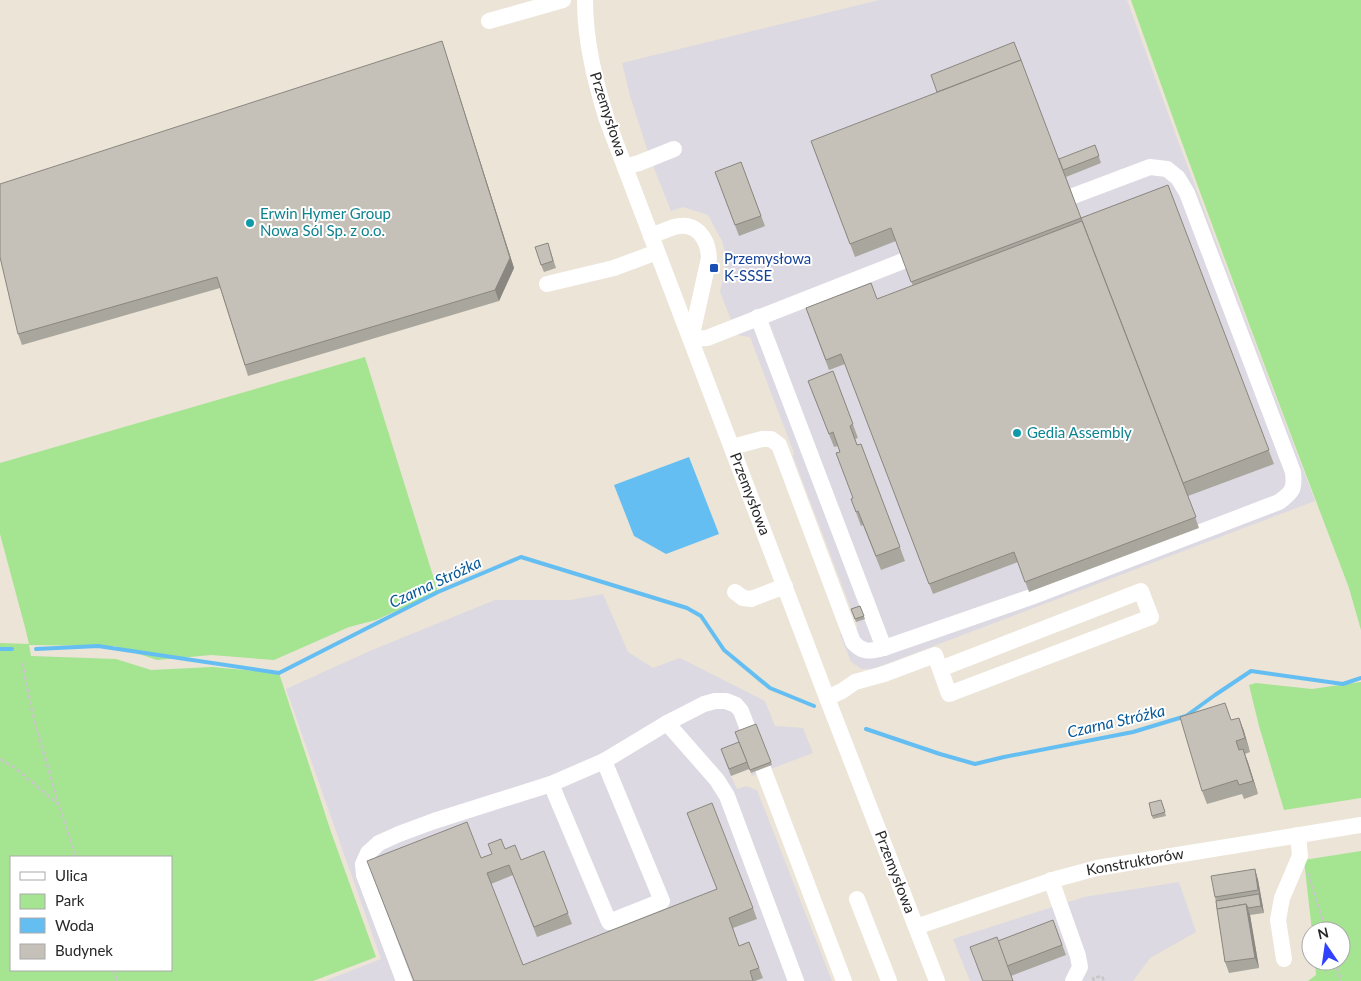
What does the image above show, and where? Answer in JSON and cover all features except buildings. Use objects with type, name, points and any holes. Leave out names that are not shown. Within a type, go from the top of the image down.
[{"type":"street","points":[[489,21],[563,0]]},
{"type":"street","name":"Przemysłowa","points":[[581,0],[585,12],[589,50],[607,120],[937,981]]},
{"type":"street","points":[[625,167],[674,149]]},
{"type":"street","points":[[732,447],[762,439],[771,440],[778,445],[853,642],[859,649],[870,651],[884,648],[1031,597],[1279,502],[1291,493],[1294,484],[1293,472],[1187,193],[1178,178],[1167,169],[1150,167],[1073,196]]},
{"type":"street","points":[[651,236],[674,227],[683,226],[693,227],[701,233],[705,241],[709,258],[691,339],[706,338],[903,261]]},
{"type":"street","points":[[547,284],[614,268],[657,252]]},
{"type":"street","points":[[758,317],[884,648]]},
{"type":"street","points":[[735,592],[743,598],[750,599],[785,586]]},
{"type":"street","points":[[828,698],[854,682],[884,674],[935,655],[940,669],[949,694],[1151,617],[1141,591],[940,669]]},
{"type":"street","points":[[404,981],[364,875],[362,864],[368,853],[379,843],[434,821],[551,784],[604,761],[667,723],[704,704],[726,701],[736,705],[741,711],[844,981]]},
{"type":"street","points":[[667,723],[717,780],[727,796],[796,981]]},
{"type":"street","points":[[551,784],[609,922],[662,901],[604,761]]},
{"type":"street","name":"Konstruktorów","points":[[916,926],[1050,880],[1097,868],[1361,825]]},
{"type":"street","points":[[1284,958],[1278,920],[1282,898],[1300,856],[1298,835]]},
{"type":"street","points":[[1050,880],[1078,956],[1080,967],[1073,981]]},
{"type":"street","points":[[857,899],[890,981]]},
{"type":"path","points":[[22,663],[34,720],[76,856]]},
{"type":"path","points":[[0,759],[15,768],[59,805]]},
{"type":"path","points":[[1300,856],[1310,878],[1323,921]]},
{"type":"path","points":[[1094,981],[1093,978],[1102,976],[1104,981]]},
{"type":"shaded area","points":[[879,0],[1127,0],[1178,141],[1315,501],[902,658],[872,669],[862,669],[851,662],[840,634],[858,627],[793,456],[794,453],[750,337],[737,335],[720,292],[727,259],[722,241],[708,215],[683,207],[671,211],[650,158],[630,96],[622,63]]},
{"type":"shaded area","points":[[603,594],[628,652],[653,668],[680,658],[765,701],[775,726],[803,728],[813,753],[752,776],[749,769],[731,776],[737,789],[746,786],[757,790],[832,981],[325,981],[381,959],[286,689],[372,650],[495,600],[571,600]]},
{"type":"shaded area","points":[[1179,882],[1196,932],[1150,958],[1133,981],[970,981],[953,939],[1084,897]]},
{"type":"green space","points":[[1131,0],[1361,0],[1361,630],[1349,588],[1211,221]]},
{"type":"green space","points":[[365,357],[438,592],[376,620],[349,627],[274,660],[211,655],[157,660],[115,646],[29,645],[31,656],[116,659],[151,670],[212,667],[279,673],[331,832],[376,957],[313,981],[0,981],[0,643],[29,644],[0,534],[0,463]]},
{"type":"green space","points":[[1361,682],[1361,798],[1284,810],[1249,685],[1256,683],[1312,689]]},
{"type":"green space","points":[[1361,851],[1361,981],[1308,981],[1316,975],[1316,971],[1351,971],[1351,921],[1311,921],[1304,860]]},
{"type":"water","points":[[689,457],[719,534],[666,554],[634,536],[614,485]]},
{"type":"waterway","name":"Czarna Stróżka","points":[[36,649],[98,646],[279,673],[438,592],[521,557],[687,608],[701,616],[724,650],[770,688],[814,706]]},
{"type":"waterway","name":"Czarna Stróżka","points":[[0,649],[12,649]]},
{"type":"waterway","name":"Czarna Stróżka","points":[[866,729],[975,764],[1133,732],[1186,716],[1251,671],[1343,684],[1361,678]]},
{"type":"place","name":"Erwin Hymer Group Nowa Sól Sp. z o.o.","points":[[250,223]]},
{"type":"place","name":"Przemysłowa K-SSSE","points":[[714,268]]},
{"type":"place","name":"Gedia Assembly","points":[[1017,433]]}]
